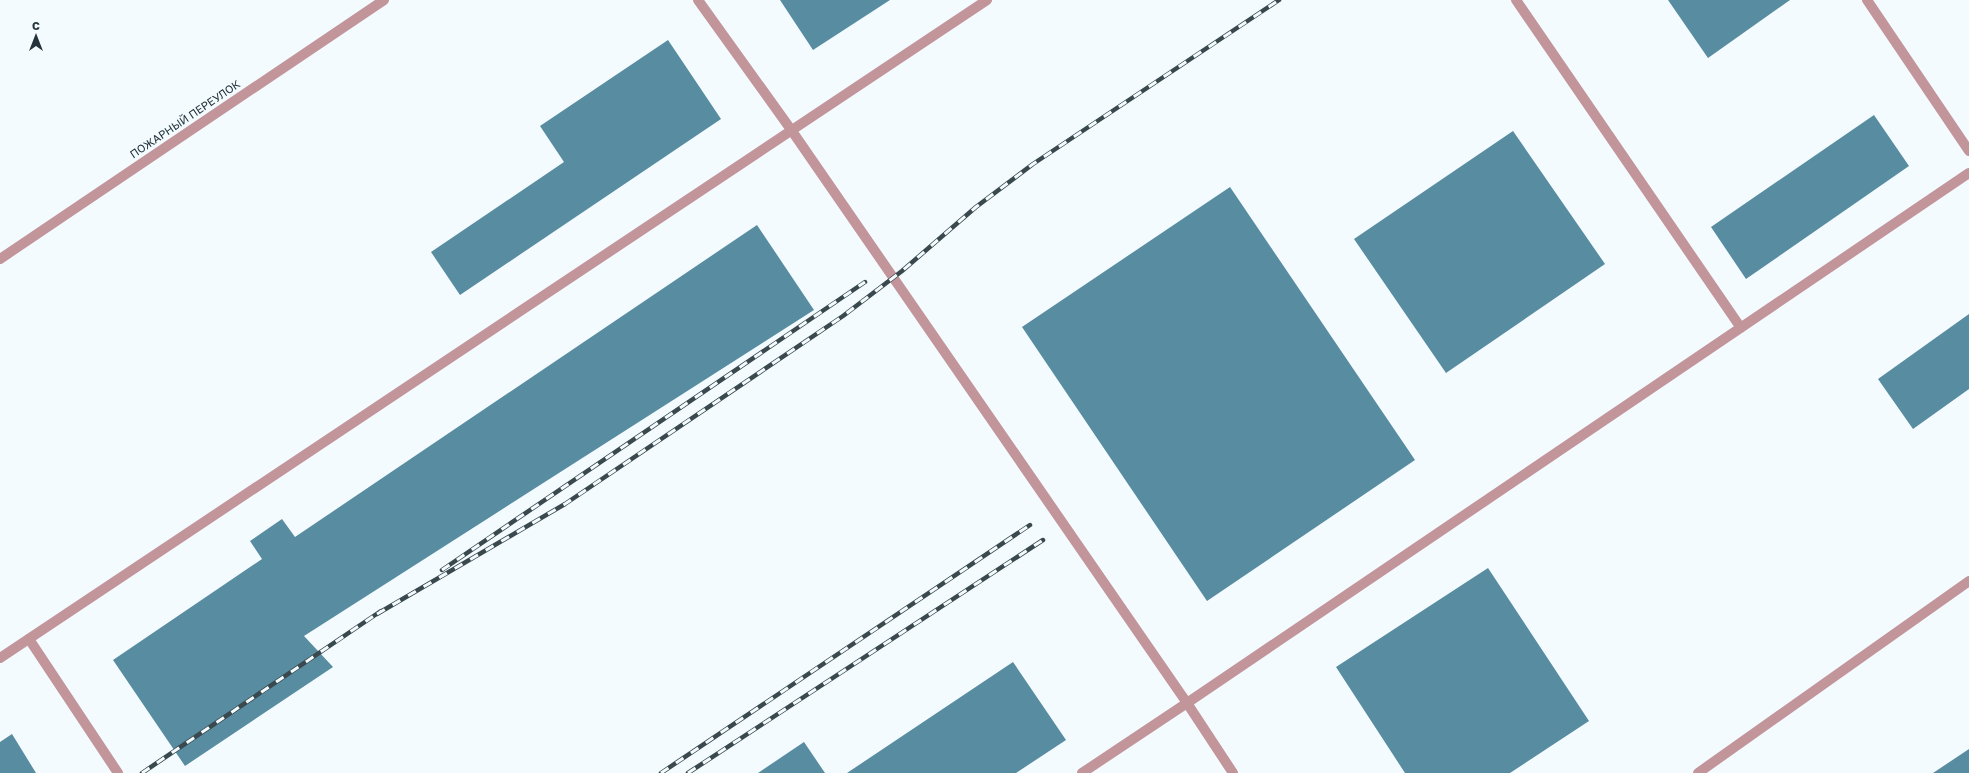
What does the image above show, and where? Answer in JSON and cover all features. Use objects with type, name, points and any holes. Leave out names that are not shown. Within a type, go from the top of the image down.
[{"type":"street","name":"ПОЖАРНЫЙ ПЕРЕУЛОК","points":[[0,259],[384,0]]},
{"type":"street","points":[[698,0],[792,131],[1188,704],[1233,773]]},
{"type":"street","points":[[0,658],[987,0]]},
{"type":"street","points":[[1516,0],[1741,328]]},
{"type":"street","points":[[1867,0],[1969,151]]},
{"type":"street","points":[[1082,773],[1188,704],[1969,173]]},
{"type":"street","points":[[1698,773],[1969,580]]},
{"type":"street","points":[[29,638],[118,773]]},
{"type":"building","points":[[780,0],[890,0],[813,50]]},
{"type":"building","points":[[1668,0],[1790,0],[1708,58]]},
{"type":"building","points":[[668,40],[721,119],[460,295],[431,252],[564,162],[540,126]]},
{"type":"building","points":[[1874,115],[1909,166],[1746,279],[1711,227]]},
{"type":"building","points":[[1513,131],[1605,264],[1446,373],[1354,239]]},
{"type":"building","points":[[1230,187],[1415,460],[1207,601],[1022,327]]},
{"type":"building","points":[[757,225],[814,310],[304,636],[333,667],[185,766],[113,660],[262,559],[250,541],[282,519],[295,537]]},
{"type":"building","points":[[1969,314],[1969,389],[1913,429],[1878,379]]},
{"type":"building","points":[[1488,568],[1589,721],[1510,773],[1405,773],[1336,667]]},
{"type":"building","points":[[1013,662],[1066,740],[1016,773],[847,773]]},
{"type":"building","points":[[12,734],[36,773],[0,773],[0,742]]},
{"type":"building","points":[[804,742],[825,773],[758,773]]},
{"type":"building","points":[[1969,749],[1969,773],[1933,773]]},
{"type":"railway","points":[[377,614],[565,504],[843,316],[902,271],[976,207],[1033,164],[1279,0]]},
{"type":"railway","points":[[442,570],[865,282]]},
{"type":"railway","points":[[661,773],[1030,525]]},
{"type":"railway","points":[[688,773],[1043,540]]},
{"type":"railway","points":[[142,773],[381,611]]}]
